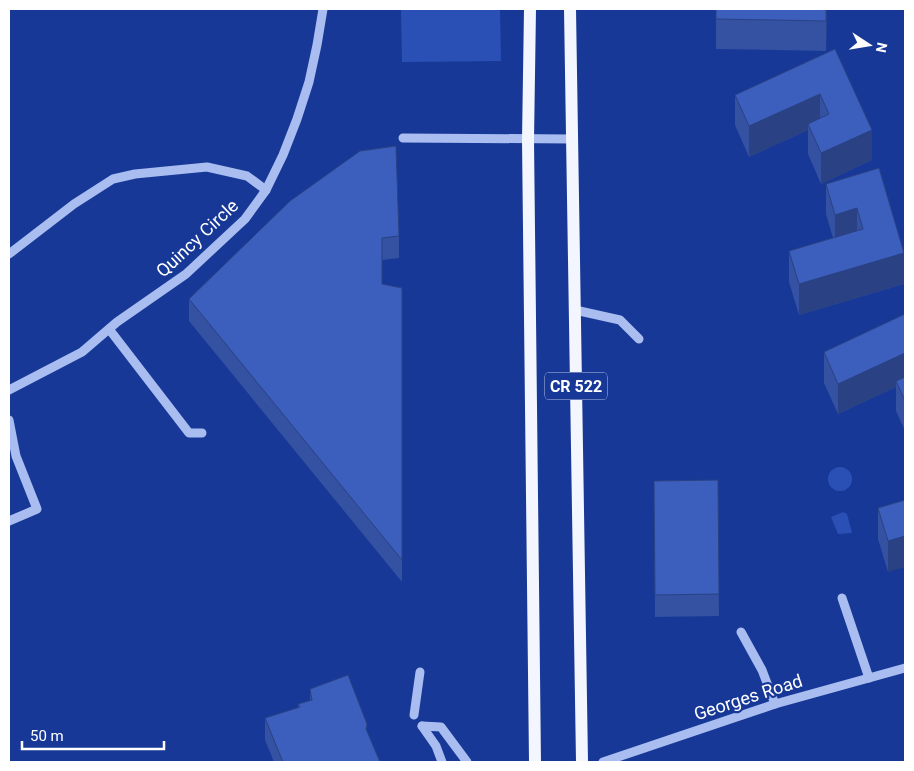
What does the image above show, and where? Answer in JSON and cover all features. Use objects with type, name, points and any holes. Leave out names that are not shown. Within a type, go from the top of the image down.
[{"type":"main road","name":"CR 522","points":[[530,9],[528,140],[535,762]]},
{"type":"main road","name":"CR 522","points":[[570,9],[582,762]]},
{"type":"street","name":"Quincy Circle","points":[[9,390],[82,352],[109,329],[186,274],[245,219],[266,190],[297,120],[317,45],[323,9]]},
{"type":"street","points":[[403,138],[572,139]]},
{"type":"street","points":[[9,254],[96,188],[113,179],[143,173],[207,167],[247,176],[266,190]]},
{"type":"street","points":[[575,310],[620,320],[639,339]]},
{"type":"street","points":[[109,329],[189,433],[202,433]]},
{"type":"street","points":[[9,420],[12,458],[37,509],[9,520]]},
{"type":"street","points":[[842,598],[869,678]]},
{"type":"street","points":[[741,632],[762,670],[775,704]]},
{"type":"street","name":"Georges Road","points":[[603,762],[775,704],[905,668]]},
{"type":"street","points":[[414,715],[420,672]]},
{"type":"street","points":[[442,762],[436,746],[422,726],[440,727],[467,762]]},
{"type":"shaded area","points":[[401,9],[500,9],[501,61],[402,62]]},
{"type":"shaded area","points":[[840,467],[849,470],[852,479],[849,488],[840,491],[831,488],[828,479],[831,470]]},
{"type":"shaded area","points":[[843,512],[847,514],[852,533],[838,534],[831,517]]},
{"type":"building","points":[[716,9],[826,9],[826,21],[716,19]]},
{"type":"building","points":[[835,49],[872,130],[821,153],[808,124],[829,114],[820,94],[749,126],[735,95]]},
{"type":"building","points":[[396,146],[399,236],[382,238],[382,284],[402,288],[402,560],[189,299],[290,201],[360,151]]},
{"type":"building","points":[[879,168],[904,253],[799,284],[789,251],[863,229],[857,208],[835,215],[826,184]]},
{"type":"building","points":[[905,314],[905,353],[838,384],[824,352]]},
{"type":"building","points":[[905,377],[905,401],[896,381]]},
{"type":"building","points":[[718,480],[719,594],[655,595],[654,481]]},
{"type":"building","points":[[905,500],[905,536],[888,541],[878,508]]},
{"type":"building","points":[[348,675],[367,724],[366,729],[380,762],[283,762],[265,718],[300,707],[298,704],[312,700],[310,689]]}]
